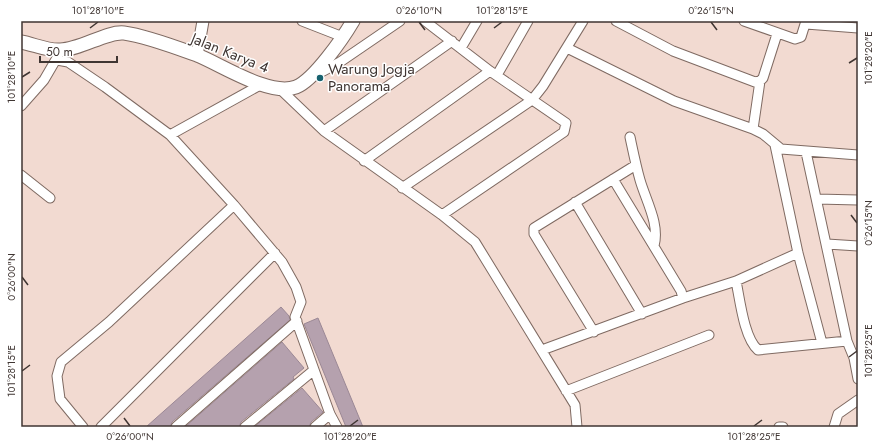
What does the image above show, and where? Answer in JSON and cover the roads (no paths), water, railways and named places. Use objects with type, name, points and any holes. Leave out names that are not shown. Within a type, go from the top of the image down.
[{"type":"main road","name":"Jalan Karya 4","points":[[21,42],[58,55],[114,34],[122,33],[197,55],[262,84],[280,89],[298,86],[313,76],[343,37],[353,21]]},
{"type":"street","points":[[197,55],[203,21]]},
{"type":"street","points":[[302,21],[343,37]]},
{"type":"street","points":[[313,76],[340,62],[400,21]]},
{"type":"street","points":[[425,21],[452,40],[493,73],[563,119],[566,123],[564,132],[442,215]]},
{"type":"street","points":[[461,48],[477,21]]},
{"type":"street","points":[[364,160],[493,73],[528,21]]},
{"type":"street","points":[[402,188],[532,100],[567,48],[583,21]]},
{"type":"street","points":[[616,21],[673,51],[755,82],[760,81]]},
{"type":"street","points":[[744,21],[777,34],[798,39],[804,32],[806,23],[857,26]]},
{"type":"street","points":[[753,129],[760,81],[777,34]]},
{"type":"street","points":[[324,131],[452,40]]},
{"type":"street","points":[[567,48],[674,101],[753,129],[763,134],[781,149],[806,152],[858,154]]},
{"type":"street","points":[[21,106],[44,80],[58,55],[105,87],[170,135],[234,205],[276,253],[282,262],[296,287],[301,302],[295,317],[330,414],[337,427]]},
{"type":"street","points":[[170,135],[262,84]]},
{"type":"street","points":[[280,89],[324,131],[402,188],[442,215],[475,242],[575,405],[577,427]]},
{"type":"street","points":[[630,137],[636,165],[653,218],[656,236],[654,246]]},
{"type":"street","points":[[775,145],[798,253],[822,343]]},
{"type":"street","points":[[806,152],[818,199],[846,341],[854,358],[858,379]]},
{"type":"street","points":[[594,332],[534,234],[534,228],[636,165]]},
{"type":"street","points":[[21,175],[50,198]]},
{"type":"street","points":[[613,179],[681,290],[683,298]]},
{"type":"street","points":[[818,199],[858,200]]},
{"type":"street","points":[[575,202],[642,314]]},
{"type":"street","points":[[83,427],[60,399],[58,376],[61,362],[119,312],[234,205]]},
{"type":"street","points":[[827,244],[858,246]]},
{"type":"street","points":[[101,427],[276,253]]},
{"type":"street","points":[[542,350],[683,298],[736,281],[798,253]]},
{"type":"street","points":[[736,281],[748,336],[753,346],[758,350],[846,341]]},
{"type":"street","points":[[176,427],[297,321]]},
{"type":"street","points":[[566,391],[709,335]]},
{"type":"street","points":[[854,358],[858,348]]},
{"type":"street","points":[[246,427],[314,370]]},
{"type":"street","points":[[834,427],[838,414],[858,400]]},
{"type":"street","points":[[315,427],[330,414]]},
{"type":"street","points":[[778,427],[783,427]]},
{"type":"place","name":"Warung Jogja Panorama","points":[[320,78]]}]
